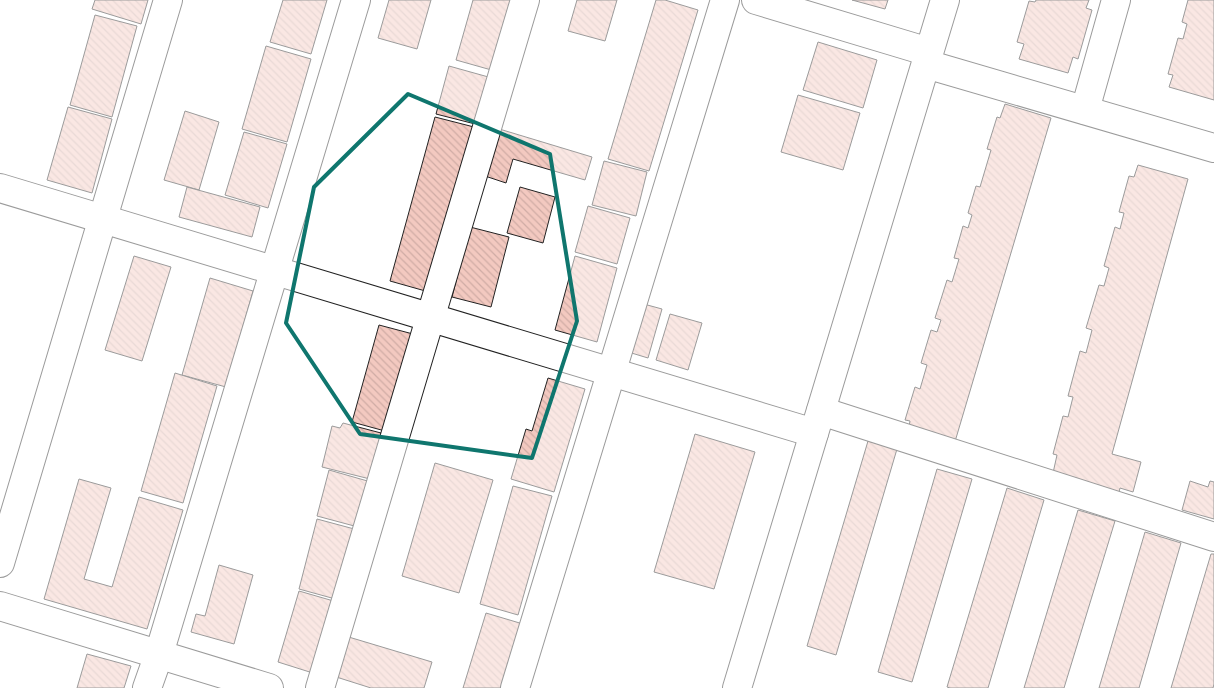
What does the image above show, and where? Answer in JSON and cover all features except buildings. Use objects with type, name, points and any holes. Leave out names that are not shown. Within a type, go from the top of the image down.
[{"type":"street","points":[[0,564],[168,0]]},
{"type":"street","points":[[147,688],[159,654],[356,0]]},
{"type":"street","points":[[320,688],[526,0]]},
{"type":"street","points":[[515,688],[725,0]]},
{"type":"street","points":[[756,0],[1085,110],[1214,148]]},
{"type":"street","points":[[737,688],[945,0]]},
{"type":"street","points":[[1085,110],[1116,0]]},
{"type":"street","points":[[0,188],[611,372],[818,422],[1214,538]]},
{"type":"street","points":[[0,606],[269,688]]},
{"type":"highlighted area","points":[[408,94],[550,154],[577,321],[532,458],[360,434],[286,323],[314,187]]}]
